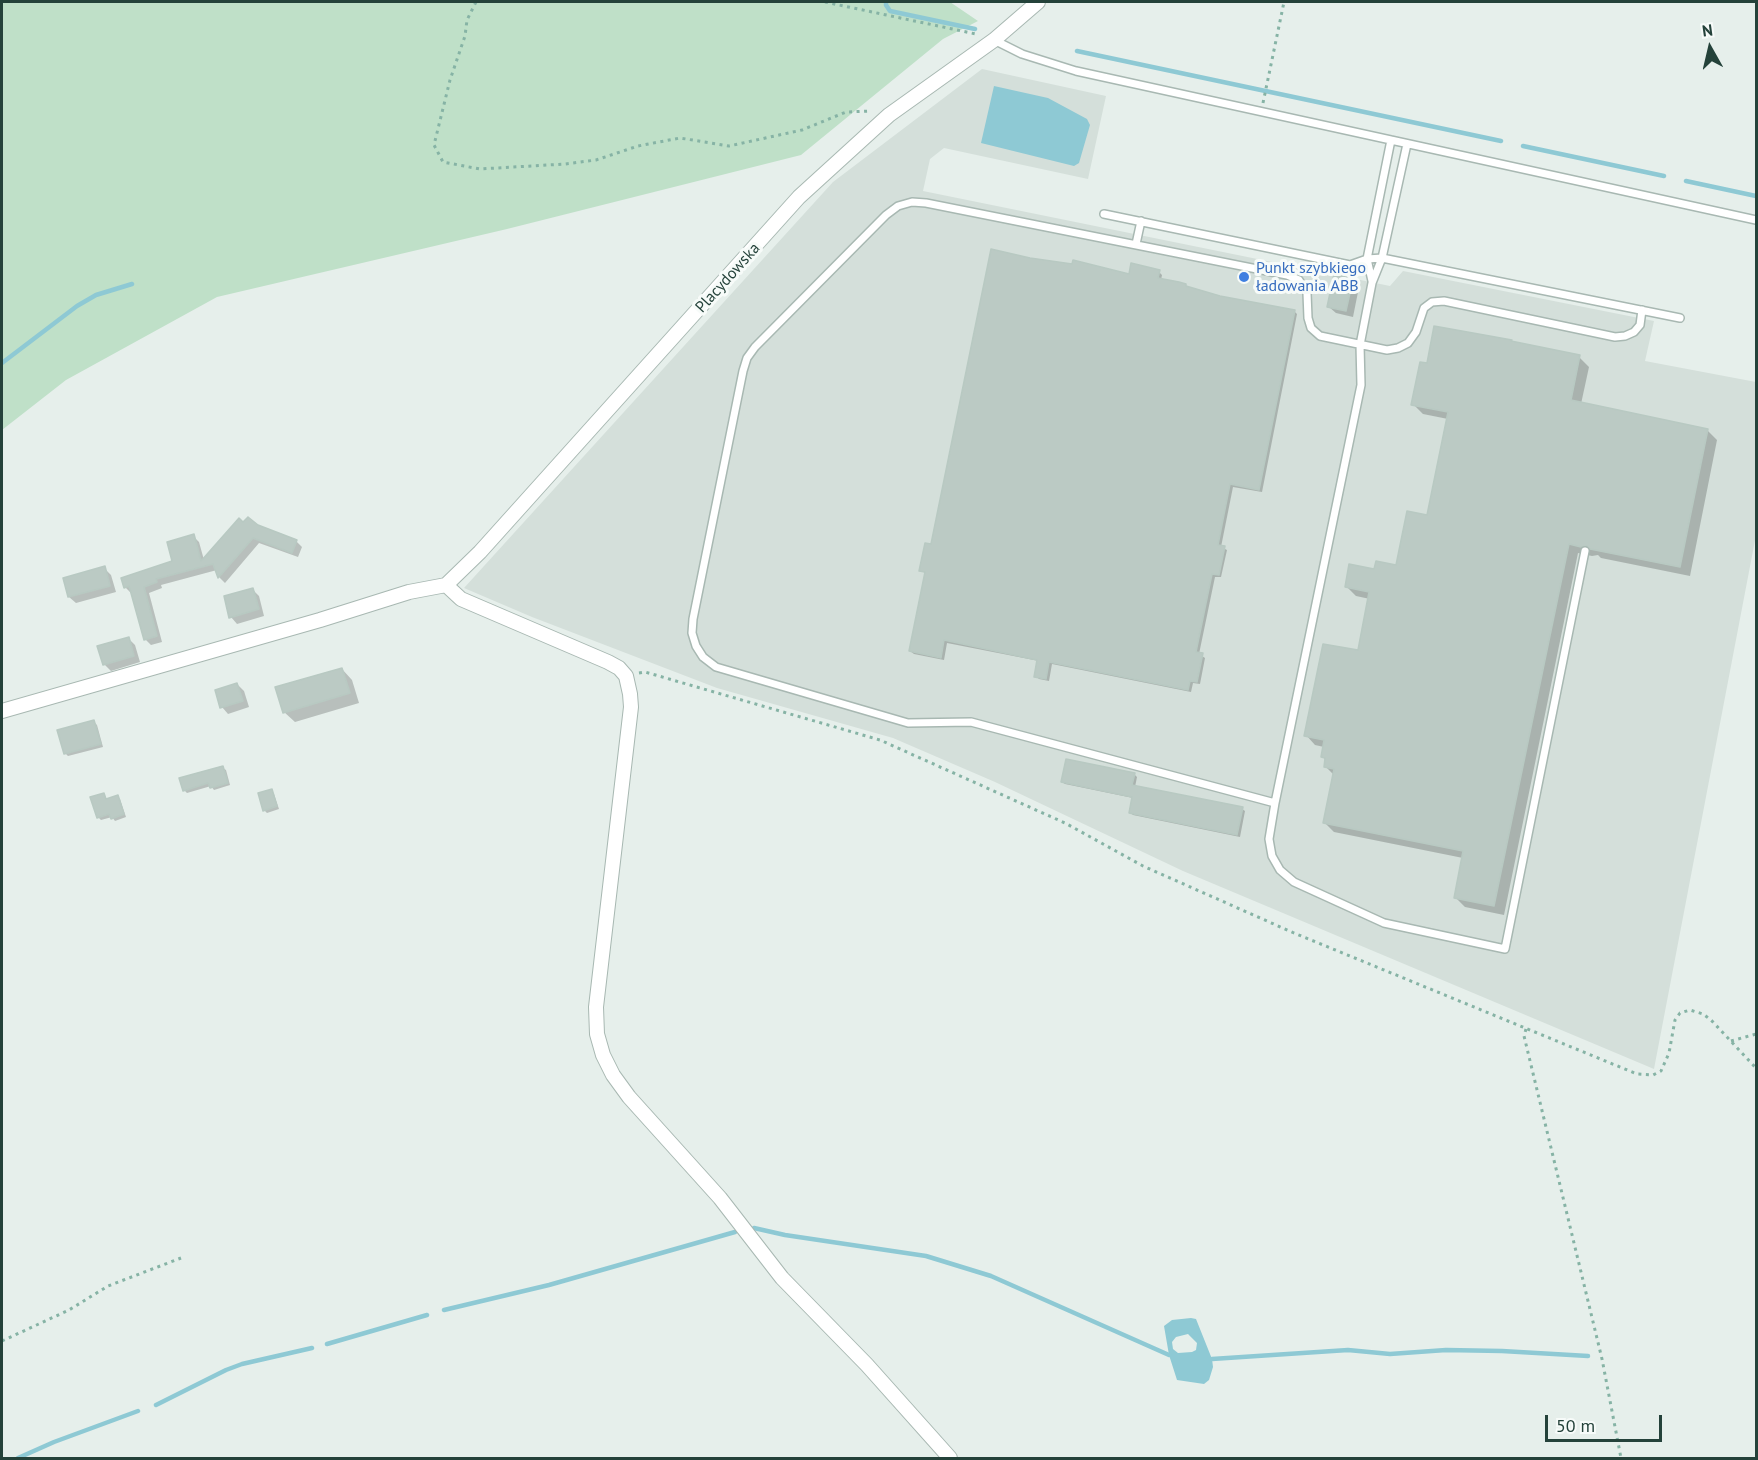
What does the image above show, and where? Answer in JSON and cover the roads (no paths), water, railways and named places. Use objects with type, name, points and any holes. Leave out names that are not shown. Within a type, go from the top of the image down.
[{"type":"street","name":"Placydowska","points":[[446,585],[504,525],[799,197],[889,115],[994,40],[1038,2]]},
{"type":"street","points":[[2,711],[320,620],[409,592],[446,585],[461,599],[619,668],[626,676],[631,707],[596,1007],[597,1034],[603,1055],[613,1075],[629,1097],[720,1198],[782,1278],[867,1365],[950,1458]]},
{"type":"lane","points":[[994,40],[1022,54],[1076,71],[1756,220]]},
{"type":"lane","points":[[1372,283],[1367,259],[1391,140]]},
{"type":"lane","points":[[1407,144],[1382,258],[1372,283],[1360,345],[1361,385],[1275,804],[1269,839],[1272,856],[1280,870],[1294,882],[1384,922],[1505,949],[1585,551]]},
{"type":"lane","points":[[1275,804],[971,722],[908,723],[716,667],[703,657],[692,633],[695,608],[743,371],[747,358],[755,347],[886,215],[898,206],[912,202],[1287,275],[1299,280],[1307,292],[1308,318],[1311,328],[1320,336],[1387,350],[1408,343],[1416,332],[1424,308],[1432,302],[1444,301],[1615,336],[1625,336],[1634,332],[1640,325],[1642,310]]},
{"type":"lane","points":[[1104,214],[1350,264],[1382,258],[1680,318]]},
{"type":"lane","points":[[1136,244],[1141,221]]},
{"type":"water","points":[[994,86],[1048,98],[1087,119],[1090,125],[1079,163],[1074,166],[981,143]]},
{"type":"water","points":[[1196,1319],[1213,1367],[1209,1380],[1204,1384],[1177,1380],[1169,1355],[1164,1326],[1172,1320]],"holes":[[[1188,1334],[1197,1343],[1196,1350],[1178,1353],[1173,1349],[1172,1342],[1176,1337]]]},
{"type":"waterway","points":[[886,2],[890,11],[975,29]]},
{"type":"waterway","points":[[1077,51],[1501,141]]},
{"type":"waterway","points":[[1523,146],[1664,176]]},
{"type":"waterway","points":[[1686,181],[1756,196]]},
{"type":"waterway","points":[[2,363],[77,306],[96,295],[132,284]]},
{"type":"waterway","points":[[754,1228],[785,1235],[926,1256],[991,1276],[1169,1355]]},
{"type":"waterway","points":[[444,1310],[549,1285],[735,1232]]},
{"type":"waterway","points":[[327,1344],[427,1315]]},
{"type":"waterway","points":[[156,1405],[242,1364],[312,1348]]},
{"type":"waterway","points":[[1212,1359],[1348,1350],[1390,1354],[1446,1350],[1588,1356]]},
{"type":"waterway","points":[[18,1458],[138,1411]]},
{"type":"place","name":"Punkt szybkiego ładowania ABB","points":[[1244,277]]}]
